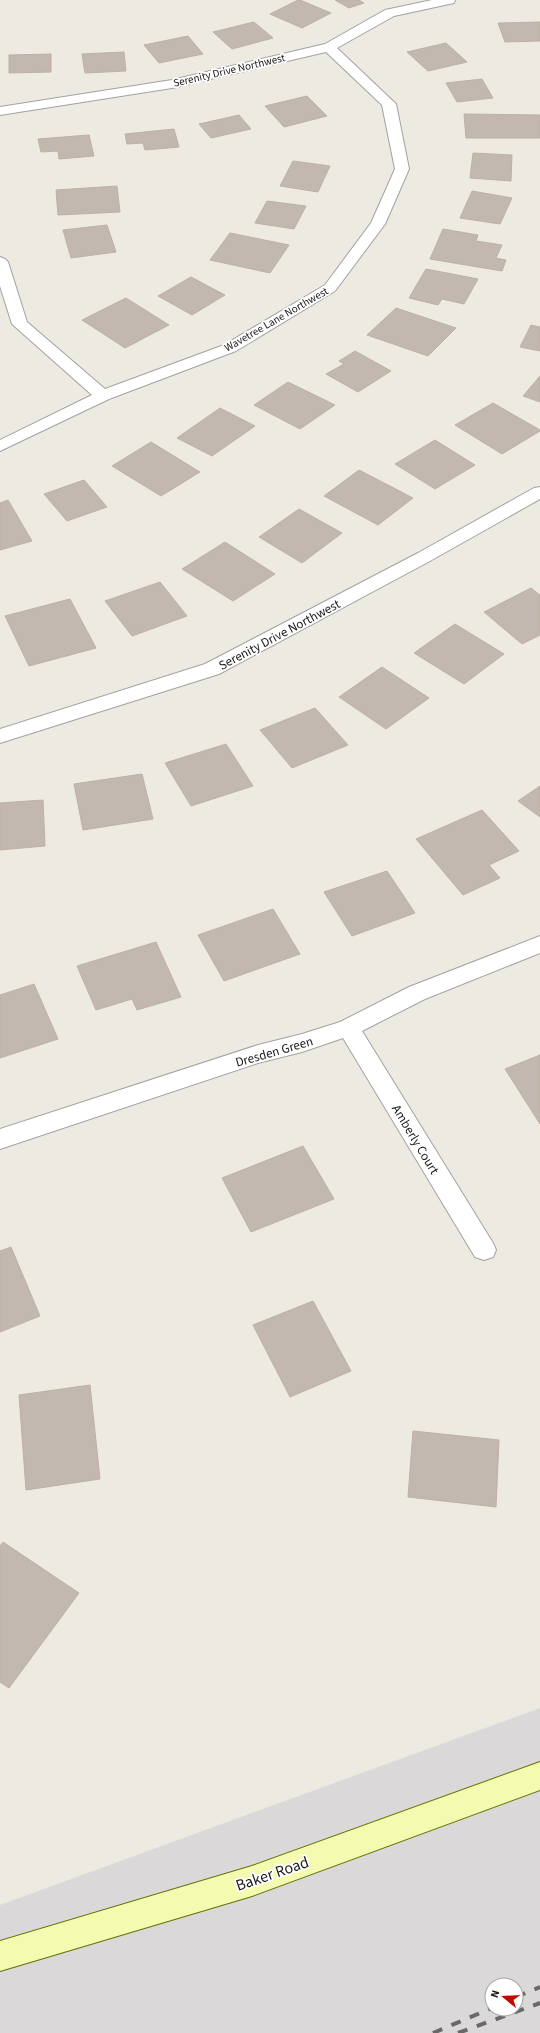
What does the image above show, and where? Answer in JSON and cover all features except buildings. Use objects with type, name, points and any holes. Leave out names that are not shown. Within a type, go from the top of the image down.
[{"type":"main road","name":"Baker Road","points":[[0,1956],[252,1881],[540,1776]]},
{"type":"street","name":"Serenity Drive Northwest","points":[[0,111],[172,84],[329,46],[390,12],[449,0]]},
{"type":"street","name":"Wavetree Lane Northwest","points":[[0,446],[103,396],[230,348],[330,288],[378,224],[402,169],[389,104],[329,46]]},
{"type":"street","points":[[0,262],[20,324],[103,396]]},
{"type":"street","name":"Serenity Drive Northwest","points":[[0,736],[212,669],[424,557],[540,492]]},
{"type":"street","name":"Dresden Green","points":[[0,1139],[258,1054],[302,1043],[348,1028],[417,993],[540,944]]},
{"type":"street","name":"Amberly Court","points":[[348,1028],[484,1250]]},
{"type":"shaded area","points":[[540,1708],[540,2033],[0,2033],[0,1905]]},
{"type":"railway","points":[[524,1994],[540,1987]]},
{"type":"railway","points":[[458,2033],[540,2003]]},
{"type":"railway","points":[[433,2033],[484,2011]]}]
